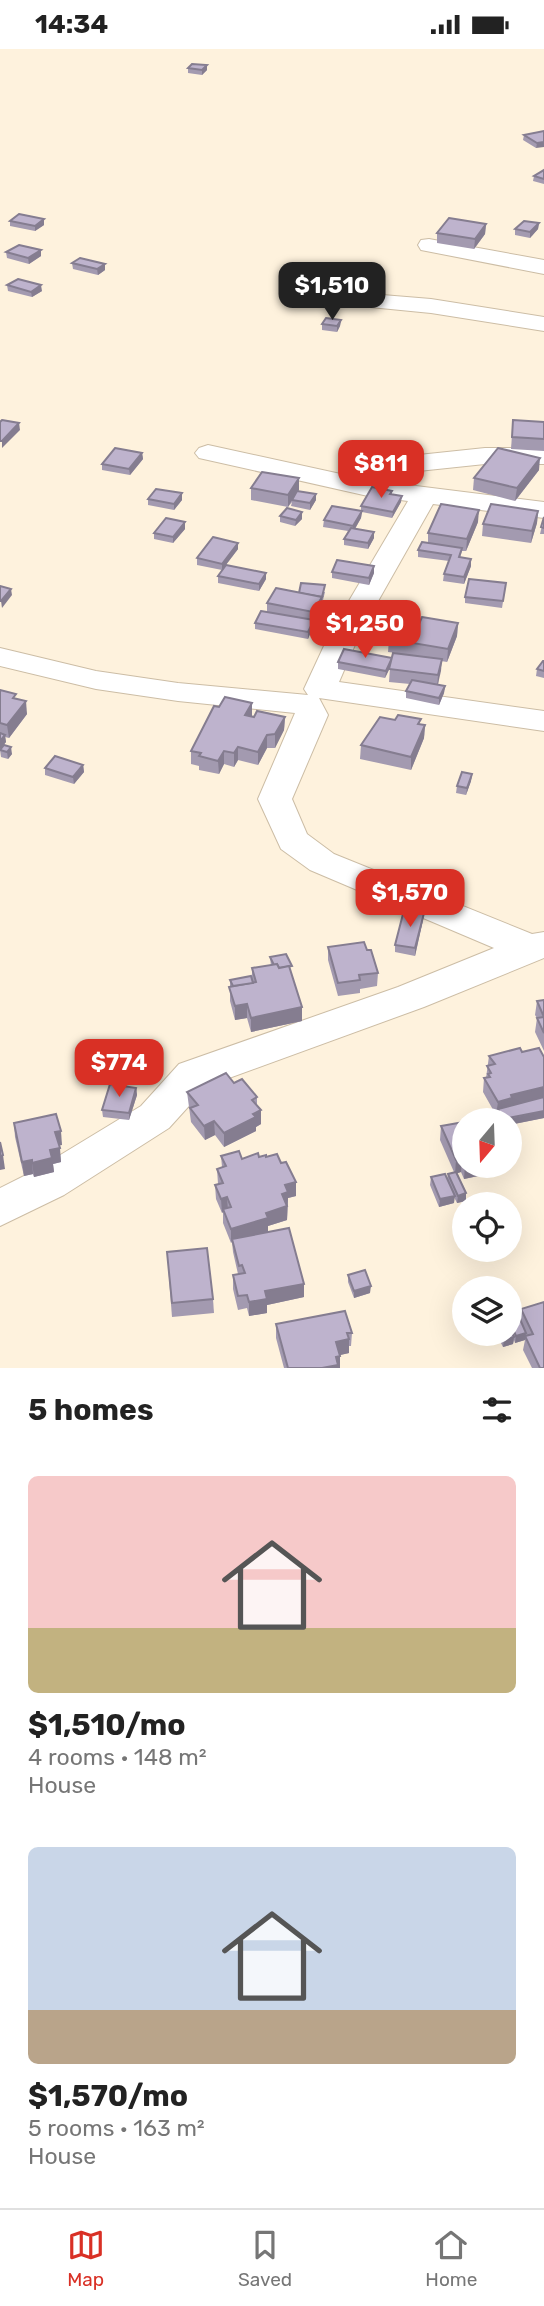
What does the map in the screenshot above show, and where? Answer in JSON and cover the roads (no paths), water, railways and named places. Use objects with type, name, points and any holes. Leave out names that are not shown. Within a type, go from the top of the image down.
[{"type":"street","points":[[429,245],[544,267]]},
{"type":"street","points":[[358,300],[431,306],[544,324]]},
{"type":"street","points":[[208,453],[368,488],[544,510]]},
{"type":"street","points":[[410,464],[485,456],[544,456]]},
{"type":"street","points":[[425,495],[345,633],[320,689],[544,721]]},
{"type":"street","points":[[0,657],[96,680],[178,692],[307,704],[312,715],[275,799],[293,841],[322,862],[537,947]]},
{"type":"street","points":[[0,1208],[49,1183],[155,1117],[193,1075],[411,997],[537,947]]}]
